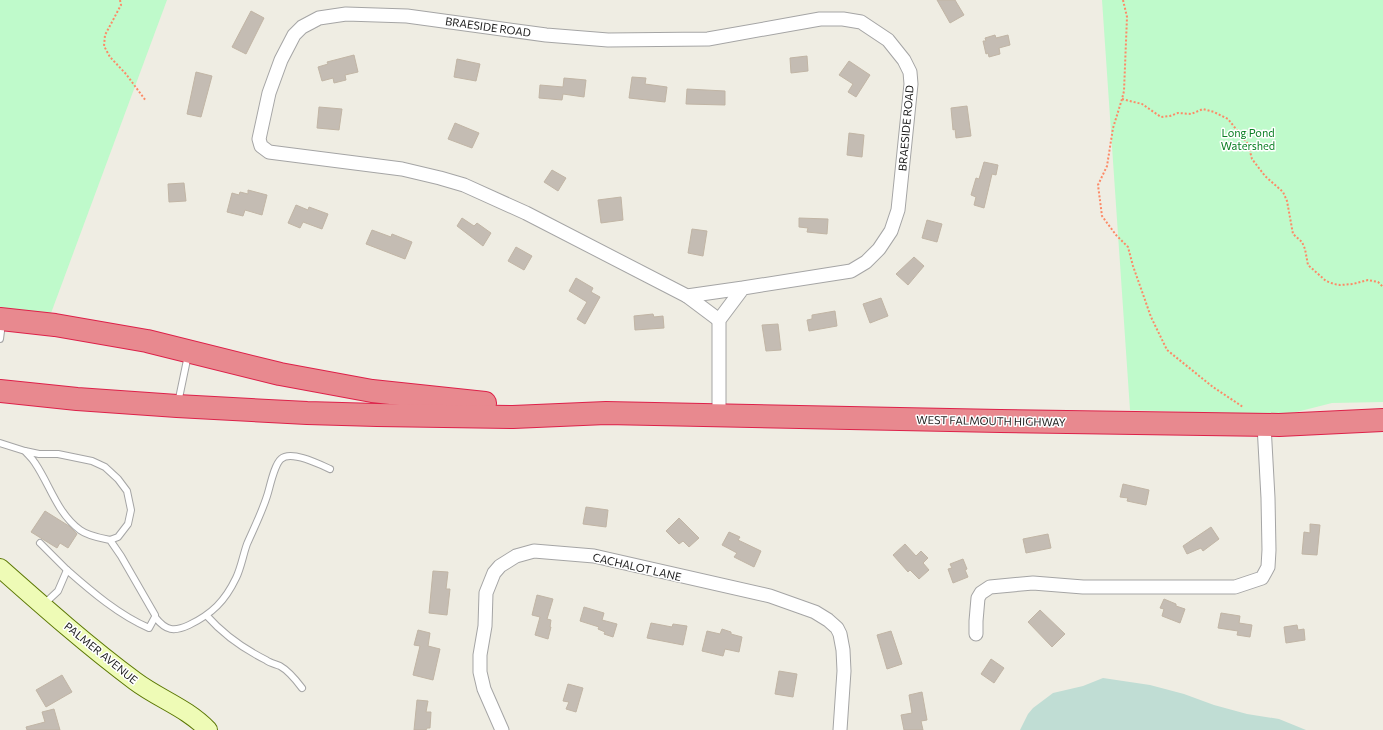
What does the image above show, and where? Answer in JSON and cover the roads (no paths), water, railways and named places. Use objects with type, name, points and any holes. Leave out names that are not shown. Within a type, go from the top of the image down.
[{"type":"highway","points":[[1,326],[55,325],[103,332],[147,341],[280,374],[372,392],[606,413]]},
{"type":"highway","points":[[0,391],[77,399],[307,413],[513,417],[606,413]]},
{"type":"highway","name":"WEST FALMOUTH HIGHWAY","points":[[606,413],[1264,425],[1383,420]]},
{"type":"main road","name":"PALMER AVENUE","points":[[0,568],[43,606],[137,682],[172,702],[195,718],[208,730]]},
{"type":"street","name":"BRAESIDE ROAD","points":[[687,296],[851,271],[866,262],[879,249],[891,231],[898,210],[911,84],[910,72],[904,60],[888,40],[861,22],[843,19],[820,19],[708,39],[608,40],[546,35],[407,16],[346,14],[319,18],[302,27],[294,35],[280,60],[269,93],[259,138],[261,146],[269,152],[402,169],[464,185],[526,213],[687,296],[719,320]]},
{"type":"street","points":[[719,415],[719,320],[743,288]]},
{"type":"street","points":[[976,634],[978,598],[981,593],[990,587],[1033,583],[1083,587],[1235,587],[1262,578],[1268,567],[1270,550],[1264,425]]},
{"type":"street","name":"CACHALOT LANE","points":[[502,730],[484,689],[480,672],[480,655],[485,626],[486,593],[494,573],[500,566],[516,556],[534,551],[594,556],[770,596],[815,612],[837,628],[840,634],[843,650],[844,671],[840,730]]},
{"type":"lane","points":[[177,406],[189,351]]},
{"type":"lane","points":[[0,443],[39,454],[58,454],[92,461],[105,468],[118,479],[127,491],[131,510],[128,524],[118,537],[110,540],[98,538],[81,530],[68,518],[58,504],[35,462],[24,451]]},
{"type":"lane","points":[[110,540],[121,556],[155,615],[155,618],[164,626],[171,629],[179,629],[207,616],[223,601],[236,578],[247,545],[264,505],[276,467],[281,459],[289,456],[300,457],[330,469]]},
{"type":"lane","points":[[40,543],[89,590],[136,623],[149,628],[155,618]]},
{"type":"lane","points":[[43,606],[58,591],[68,570]]},
{"type":"lane","points":[[207,616],[216,626],[243,646],[266,661],[282,667],[294,677],[302,688]]},
{"type":"park label","name":"Long Pond Watershed","points":[[1248,139]]}]
